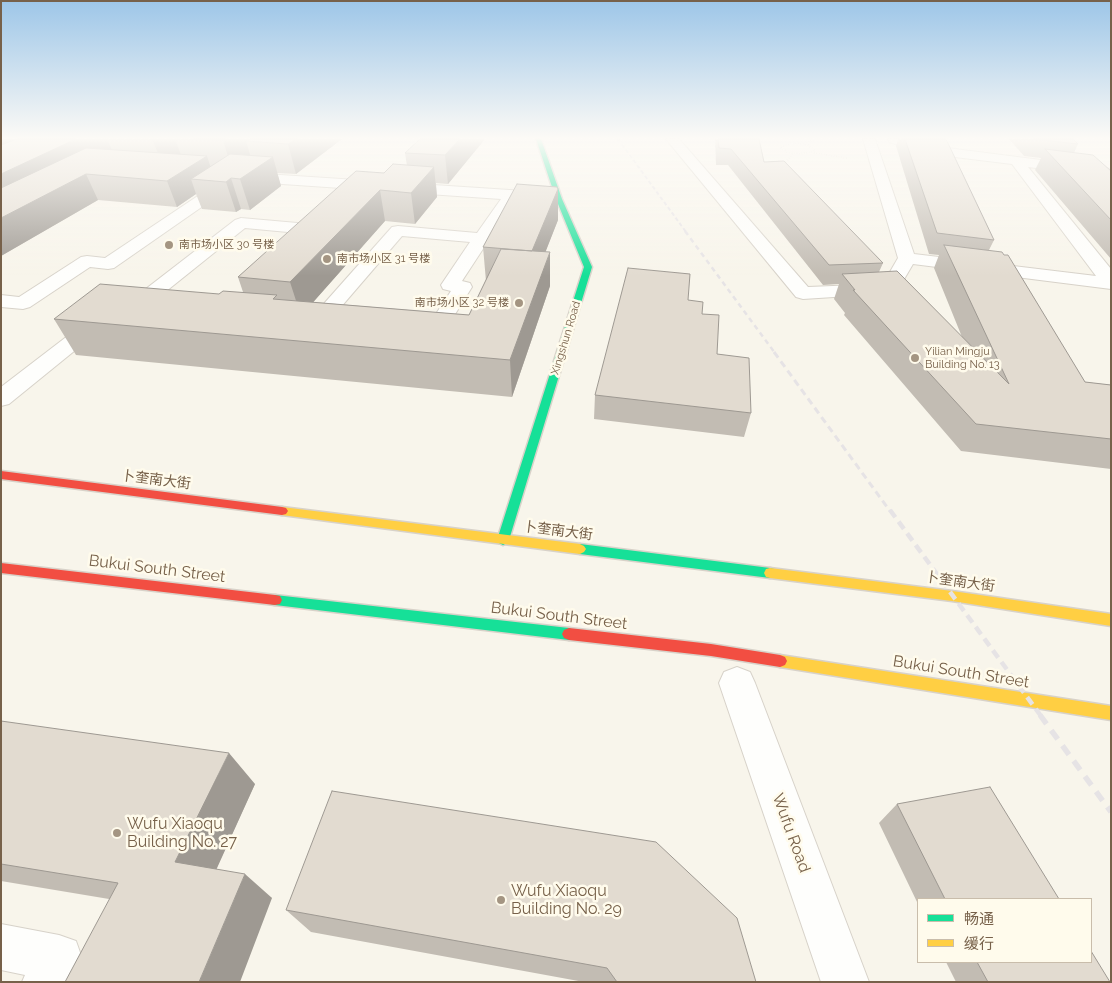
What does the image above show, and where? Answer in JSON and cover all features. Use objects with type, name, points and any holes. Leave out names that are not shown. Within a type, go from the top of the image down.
[{"type":"main road","name":"Xingshun Road","points":[[503,540],[588,267],[554,185]]},
{"type":"main road","name":"卜奎南大街","points":[[1,475],[952,596],[1111,620]]},
{"type":"main road","name":"Bukui South Street","points":[[1,568],[711,650],[1111,713]]},
{"type":"street","points":[[1,302],[22,303],[87,261],[108,264],[224,185]]},
{"type":"street","points":[[350,185],[559,199]]},
{"type":"street","points":[[711,185],[804,293],[889,289],[907,258],[884,185]]},
{"type":"street","points":[[1035,185],[1111,282]]},
{"type":"street","points":[[354,198],[367,186]]},
{"type":"street","points":[[403,333],[432,336],[463,287],[450,285],[511,195]]},
{"type":"street","points":[[306,244],[333,218]]},
{"type":"street","points":[[132,309],[241,224],[320,230]]},
{"type":"street","points":[[315,325],[398,230],[482,238]]},
{"type":"street","points":[[907,258],[1111,282]]},
{"type":"street","points":[[1,399],[116,307],[160,311]]},
{"type":"street","name":"Wufu Road","points":[[737,683],[845,982]]},
{"type":"street","points":[[1,948],[59,958],[46,982]]},
{"type":"building","points":[[8,185],[65,185],[1,218],[1,188]]},
{"type":"building","points":[[341,185],[418,185],[411,193],[380,190],[290,282],[238,277]]},
{"type":"building","points":[[517,185],[557,187],[558,189],[532,251],[483,247]]},
{"type":"building","points":[[761,185],[807,185],[883,263],[829,265]]},
{"type":"building","points":[[921,185],[968,185],[994,240],[937,233]]},
{"type":"building","points":[[1078,185],[1111,185],[1111,220]]},
{"type":"building","points":[[944,245],[1002,252],[1004,255],[1008,255],[1085,382],[1111,385],[1111,439],[976,424],[853,290],[855,290],[842,274],[897,271],[1009,384]]},
{"type":"building","points":[[501,249],[550,252],[510,360],[54,319],[100,284],[219,294],[223,291],[277,295],[273,299],[469,315]]},
{"type":"building","points":[[628,268],[690,274],[688,300],[703,302],[702,314],[719,315],[717,354],[749,358],[751,413],[595,395]]},
{"type":"building","name":"Wufu Xiaoqu Building No. 27","points":[[1,721],[229,753],[175,862],[245,874],[199,982],[65,982],[118,883],[1,864]]},
{"type":"building","points":[[990,787],[1058,898],[944,898],[897,804]]},
{"type":"building","name":"Wufu Xiaoqu Building No. 29","points":[[332,791],[656,842],[737,918],[756,982],[617,982],[607,968],[286,910]]},
{"type":"building","points":[[1092,953],[1110,982],[988,982],[978,963],[1092,963]]},
{"type":"railway","points":[[652,185],[686,232]]},
{"type":"railway","points":[[685,231],[775,353]]},
{"type":"railway","points":[[774,352],[890,511]]},
{"type":"railway","points":[[890,510],[1041,716]]},
{"type":"railway","points":[[1040,715],[1111,812]]},
{"type":"traffic: fast","points":[[503,540],[588,267],[554,185]]},
{"type":"traffic: fast","points":[[580,549],[770,573]]},
{"type":"traffic: fast","points":[[275,600],[569,634]]},
{"type":"traffic: slow","points":[[282,511],[580,549]]},
{"type":"traffic: slow","points":[[770,573],[952,596],[1111,620]]},
{"type":"traffic: slow","points":[[780,661],[1111,713]]},
{"type":"traffic: jam","points":[[1,475],[282,511]]},
{"type":"traffic: jam","points":[[1,568],[275,600]]},
{"type":"traffic: jam","points":[[569,634],[711,650],[780,661]]},
{"type":"place","name":"南市场小区 30 号楼","points":[[169,245]]},
{"type":"place","name":"南市场小区 31 号楼","points":[[327,259]]},
{"type":"place","name":"南市场小区 32 号楼","points":[[519,303]]},
{"type":"place","name":"Yilian Mingju Building No. 13","points":[[915,358]]},
{"type":"place","name":"Wufu Xiaoqu Building No. 27","points":[[117,833]]},
{"type":"place","name":"Wufu Xiaoqu Building No. 29","points":[[501,900]]}]
